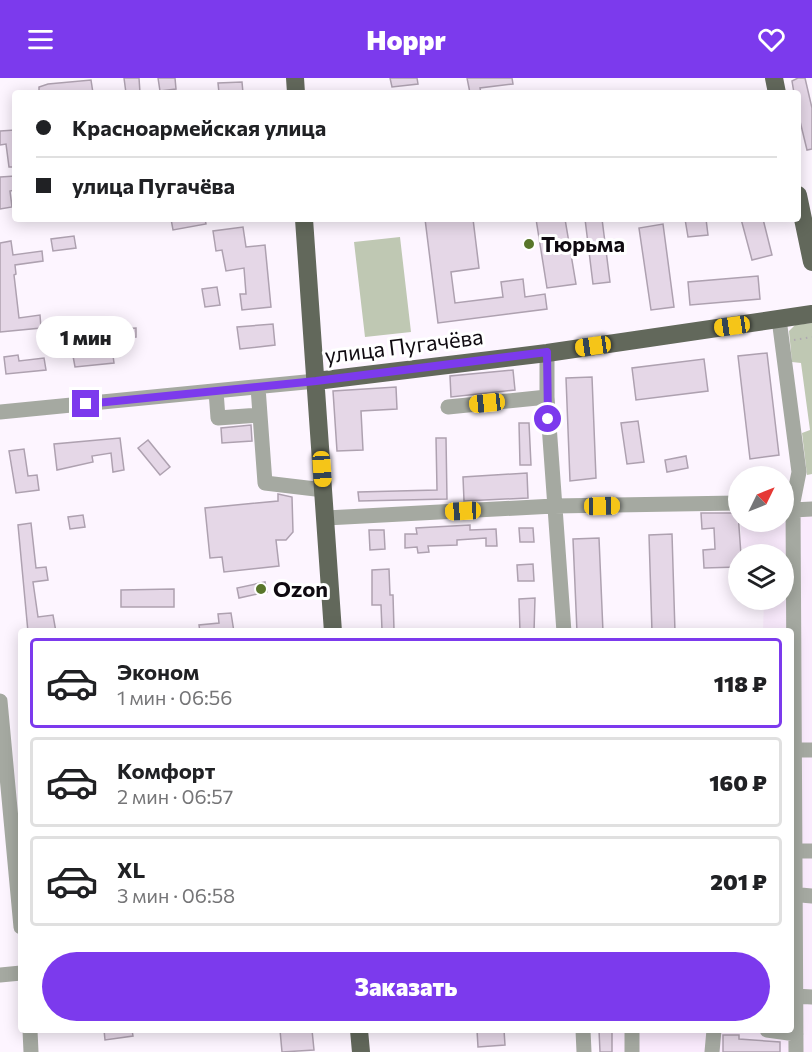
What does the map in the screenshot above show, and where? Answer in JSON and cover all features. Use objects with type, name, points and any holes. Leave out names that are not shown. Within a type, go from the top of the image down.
[{"type":"main road","points":[[801,209],[812,262]]},
{"type":"main road","points":[[304,222],[333,628]]},
{"type":"main road","name":"улица Пугачёва","points":[[316,381],[547,352],[812,314]]},
{"type":"main road","points":[[359,1033],[361,1052]]},
{"type":"street","points":[[778,319],[799,472],[796,499],[794,666]]},
{"type":"street","points":[[547,352],[547,397],[564,628]]},
{"type":"street","name":"улица Пугачёва","points":[[0,412],[316,381]]},
{"type":"street","points":[[258,387],[265,483],[324,490]]},
{"type":"street","points":[[216,391],[219,418],[260,415]]},
{"type":"street","points":[[447,407],[547,397]]},
{"type":"street","points":[[796,499],[812,509]]},
{"type":"street","points":[[326,518],[554,506],[728,503]]},
{"type":"street","points":[[0,701],[18,890]]},
{"type":"street","points":[[794,750],[812,750]]},
{"type":"street","points":[[794,843],[812,851]]},
{"type":"street","points":[[794,894],[812,896]]},
{"type":"street","points":[[794,970],[796,1052]]},
{"type":"street","points":[[0,975],[18,973]]},
{"type":"street","points":[[795,996],[812,997]]},
{"type":"street","points":[[30,1033],[32,1052]]},
{"type":"street","points":[[583,1033],[584,1052]]},
{"type":"street","points":[[632,1033],[632,1052]]},
{"type":"street","points":[[712,1052],[714,1033]]},
{"type":"street","points":[[789,1033],[796,1034]]},
{"type":"path","points":[[790,340],[812,337]]},
{"type":"shaded area","points":[[794,514],[812,515],[812,1052],[612,1052],[612,1033],[794,1033],[794,628],[763,628],[764,610],[794,610],[794,544],[741,544],[741,532],[794,532]]},
{"type":"green space","points":[[400,237],[411,332],[365,337],[354,242]]},
{"type":"green space","points":[[812,323],[812,474],[807,475],[802,433],[810,430],[801,363],[792,362],[789,331],[795,325]]},
{"type":"building","points":[[124,78],[139,78],[140,90],[126,90]]},
{"type":"building","points":[[158,78],[175,78],[176,89],[160,90]]},
{"type":"building","points":[[390,78],[417,78],[418,84],[392,87]]},
{"type":"building","points":[[467,78],[512,78],[513,84],[469,90]]},
{"type":"building","points":[[805,78],[812,108],[812,149],[807,150],[801,125],[801,90],[794,90],[792,81]]},
{"type":"building","points":[[91,80],[93,90],[39,90],[39,87]]},
{"type":"building","points":[[242,82],[243,90],[219,90],[218,83]]},
{"type":"building","points":[[12,130],[12,167],[9,167],[6,144],[0,145],[0,131]]},
{"type":"building","points":[[12,176],[12,191],[10,191],[12,207],[0,209],[0,177]]},
{"type":"building","points":[[172,222],[206,222],[206,224],[173,230]]},
{"type":"building","points":[[425,222],[473,222],[479,268],[451,272],[455,303],[503,297],[501,282],[523,279],[525,297],[545,294],[547,309],[438,323]]},
{"type":"building","points":[[536,222],[566,222],[576,284],[547,288]]},
{"type":"building","points":[[585,222],[602,222],[610,282],[593,284]]},
{"type":"building","points":[[686,222],[706,222],[708,235],[688,237]]},
{"type":"building","points":[[742,222],[764,222],[772,255],[752,260]]},
{"type":"building","points":[[663,224],[674,307],[651,310],[639,228]]},
{"type":"building","points":[[243,227],[246,247],[265,245],[271,307],[242,310],[240,294],[246,294],[244,268],[226,271],[222,250],[216,251],[213,231]]},
{"type":"building","points":[[74,236],[76,248],[53,251],[51,239]]},
{"type":"building","points":[[11,241],[13,255],[42,251],[43,261],[15,265],[16,274],[14,275],[19,318],[40,315],[41,328],[0,332],[0,243]]},
{"type":"building","points":[[758,276],[760,299],[690,305],[688,282]]},
{"type":"building","points":[[217,287],[220,305],[205,307],[202,289]]},
{"type":"building","points":[[273,324],[275,345],[240,349],[237,327]]},
{"type":"building","points":[[136,328],[136,337],[116,338],[116,329]]},
{"type":"building","points":[[112,348],[114,363],[75,367],[73,356]]},
{"type":"building","points":[[767,353],[779,455],[750,459],[738,356]]},
{"type":"building","points":[[18,355],[19,361],[44,358],[46,370],[6,374],[4,357]]},
{"type":"building","points":[[704,359],[708,391],[636,400],[632,368]]},
{"type":"building","points":[[513,370],[515,390],[451,397],[450,376]]},
{"type":"building","points":[[592,377],[596,478],[570,481],[566,378]]},
{"type":"building","points":[[396,387],[397,409],[361,411],[363,450],[337,451],[333,391]]},
{"type":"building","points":[[638,421],[644,462],[627,464],[621,423]]},
{"type":"building","points":[[519,423],[529,423],[531,465],[520,465]]},
{"type":"building","points":[[251,425],[252,441],[222,443],[221,428]]},
{"type":"building","points":[[120,438],[124,470],[113,472],[111,453],[92,456],[93,462],[57,470],[54,444]]},
{"type":"building","points":[[436,438],[446,438],[447,499],[359,501],[358,492],[437,490]]},
{"type":"building","points":[[148,440],[170,467],[160,475],[138,448]]},
{"type":"building","points":[[24,449],[28,476],[37,475],[39,490],[16,493],[9,451]]},
{"type":"building","points":[[686,456],[688,468],[667,472],[665,460]]},
{"type":"building","points":[[527,473],[528,498],[464,501],[463,477]]},
{"type":"building","points":[[278,494],[292,497],[293,532],[286,540],[276,540],[279,566],[224,572],[222,557],[210,558],[205,508],[278,501]]},
{"type":"building","points":[[701,513],[728,513],[728,532],[739,532],[740,544],[728,544],[728,567],[704,568],[703,550],[715,549],[714,528],[702,529]]},
{"type":"building","points":[[83,515],[85,527],[70,529],[68,517]]},
{"type":"building","points":[[31,523],[36,568],[46,567],[48,580],[33,582],[38,617],[53,615],[55,628],[28,628],[18,525]]},
{"type":"building","points":[[470,525],[470,530],[496,529],[497,546],[486,546],[486,538],[457,540],[457,545],[428,546],[429,552],[418,553],[417,547],[405,548],[405,534],[417,534],[416,528]]},
{"type":"building","points":[[519,528],[533,528],[534,542],[520,542]]},
{"type":"building","points":[[369,530],[384,530],[385,549],[370,550]]},
{"type":"building","points":[[672,534],[675,628],[652,628],[649,535]]},
{"type":"building","points":[[599,538],[603,628],[577,628],[573,539]]},
{"type":"building","points":[[533,564],[534,581],[518,581],[517,565]]},
{"type":"building","points":[[389,569],[390,595],[393,595],[394,628],[382,628],[381,605],[372,605],[372,570]]},
{"type":"building","points":[[265,582],[267,592],[239,598],[237,588]]},
{"type":"building","points":[[174,589],[174,607],[121,607],[121,590]]},
{"type":"building","points":[[535,598],[534,628],[520,628],[519,599]]},
{"type":"building","points":[[231,613],[233,628],[199,628],[199,625],[219,623],[218,614]]},
{"type":"building","points":[[104,1033],[132,1033],[133,1036],[105,1040]]},
{"type":"building","points":[[280,1033],[312,1033],[314,1050],[282,1052]]},
{"type":"building","points":[[477,1033],[504,1033],[505,1045],[478,1047]]},
{"type":"building","points":[[599,1033],[612,1033],[612,1052],[600,1052]]},
{"type":"building","points":[[723,1035],[739,1035],[739,1039],[780,1042],[780,1052],[723,1052]]},
{"type":"place","name":"Тюрьма","points":[[529,244]]},
{"type":"place","name":"Ozon","points":[[261,589]]},
{"type":"route","points":[[86,404],[316,381],[547,352],[548,419]]}]
